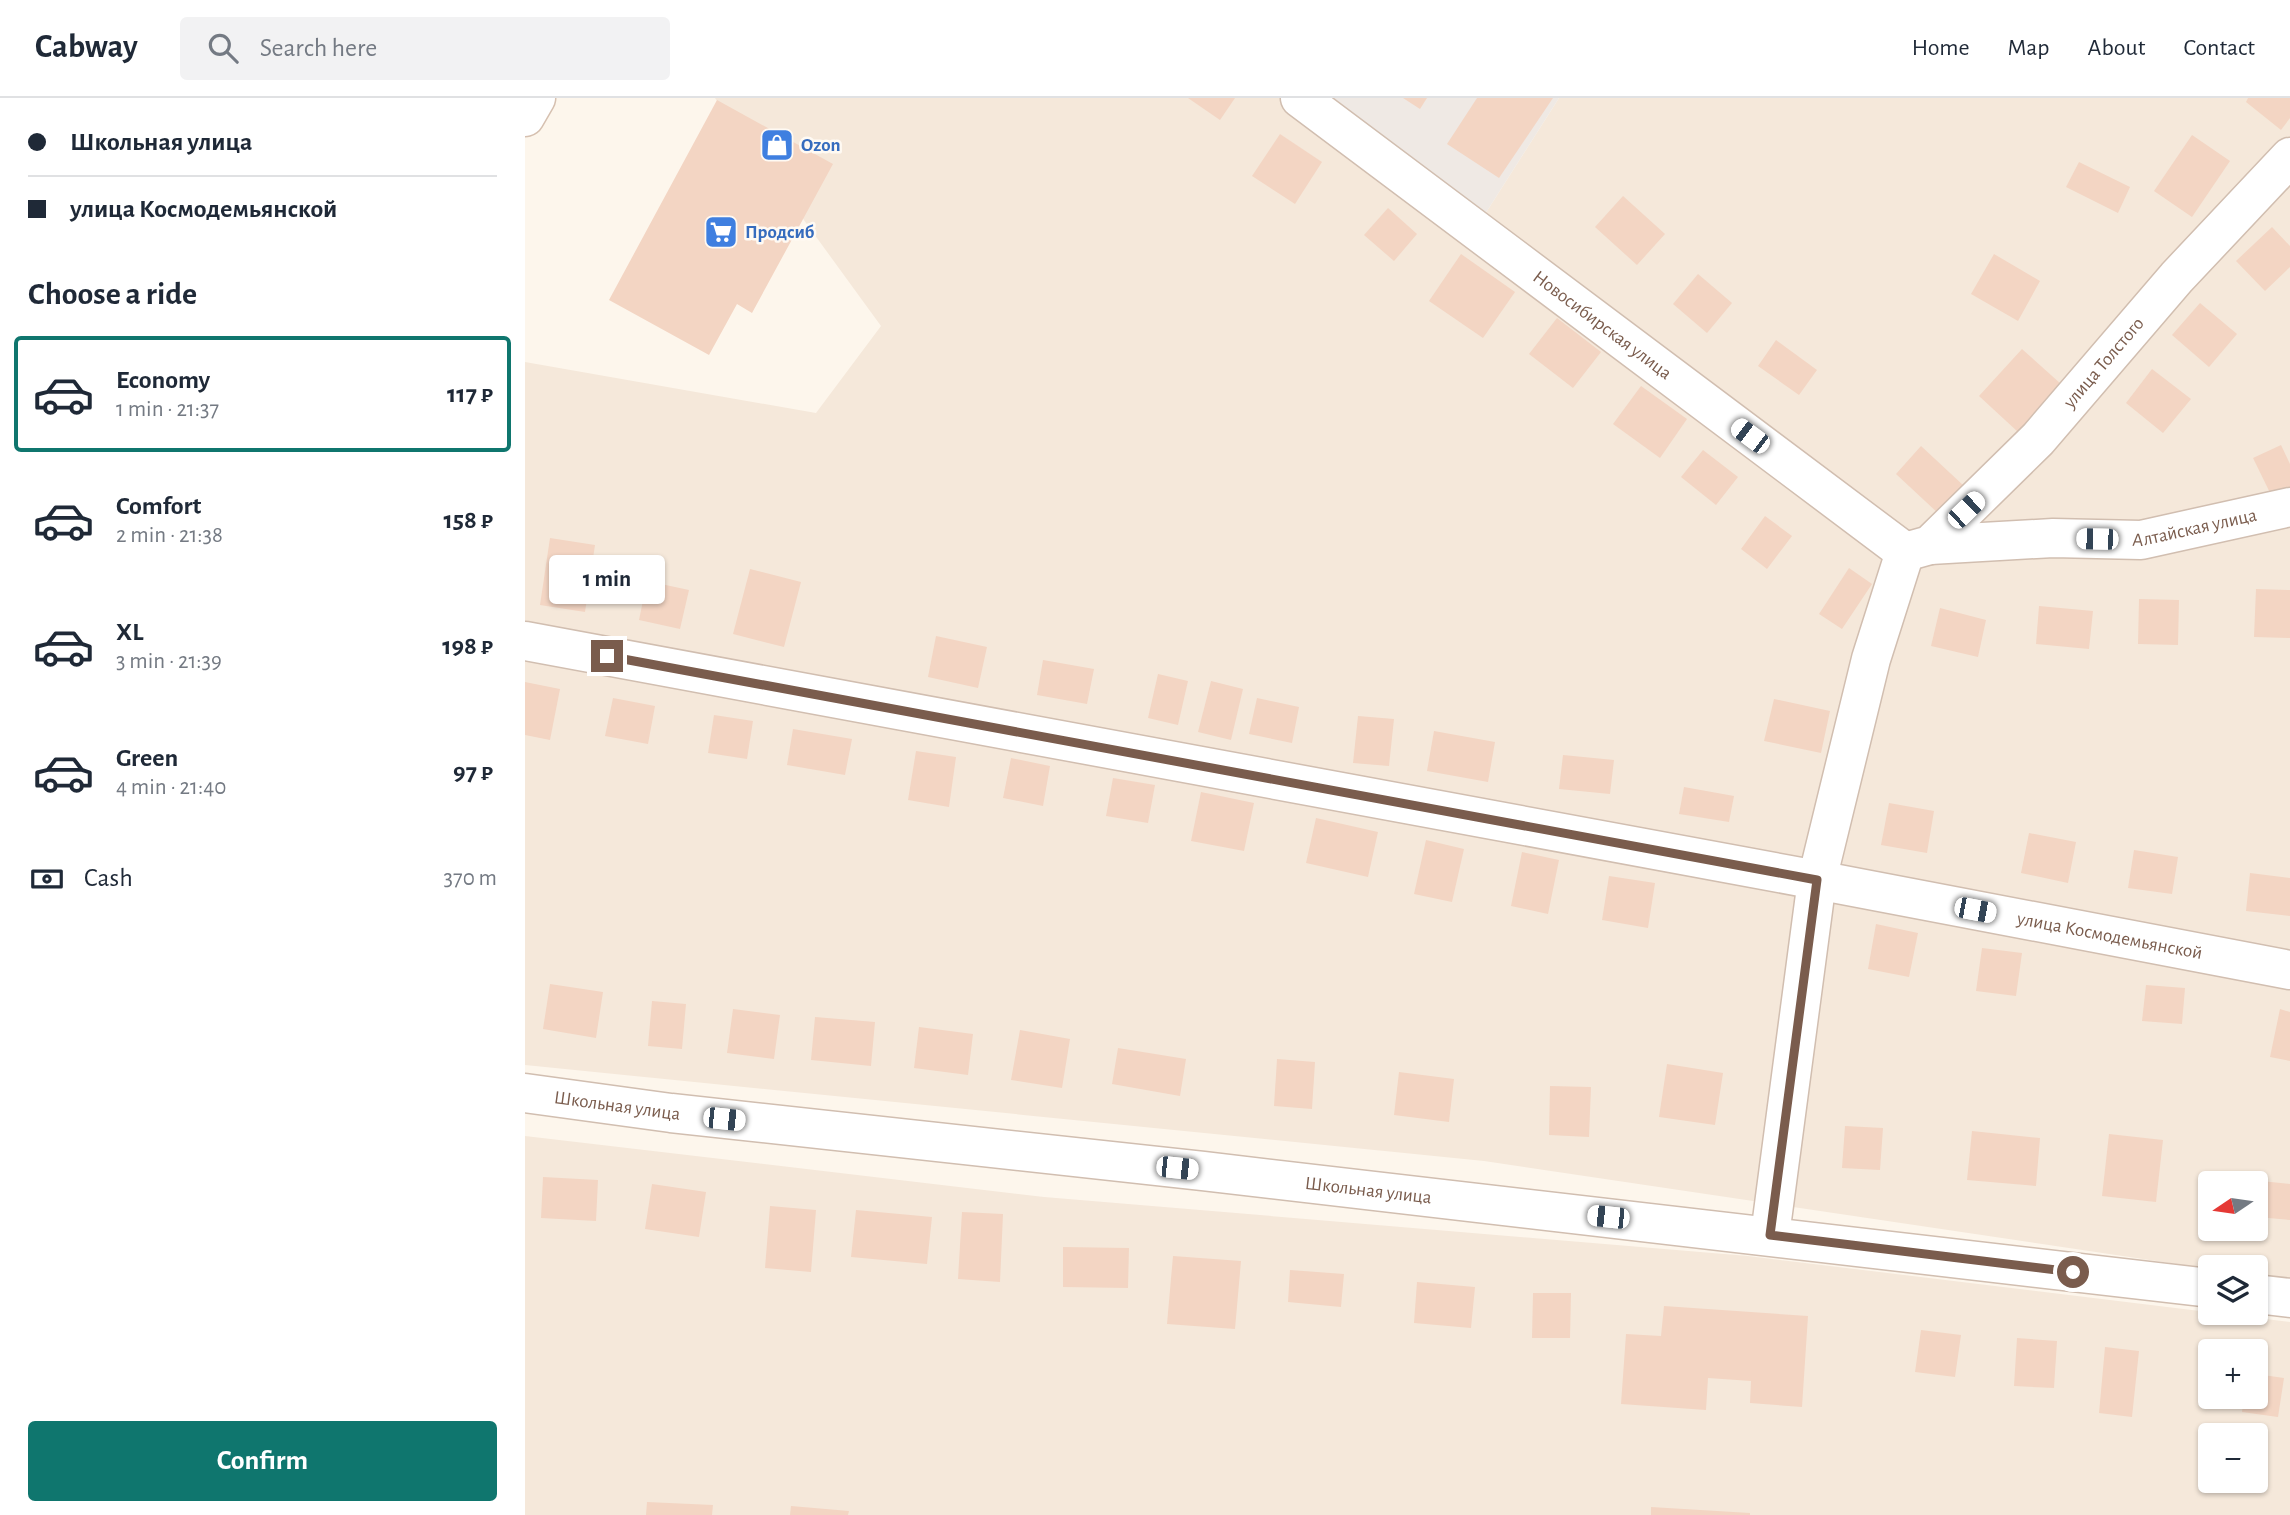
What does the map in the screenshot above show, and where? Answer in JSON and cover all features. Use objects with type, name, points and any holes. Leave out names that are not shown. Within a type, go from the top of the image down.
[{"type":"street","points":[[525,117],[536,98]]},
{"type":"street","name":"Новосибирская улица","points":[[1300,98],[1917,549]]},
{"type":"street","name":"улица Толстого","points":[[1917,549],[2038,439],[2177,278],[2290,157]]},
{"type":"street","name":"Алтайская улица","points":[[1917,549],[2053,538],[2141,540],[2290,506]]},
{"type":"street","points":[[1770,1235],[1817,880],[1871,659],[1917,549]]},
{"type":"street","name":"улица Космодемьянской","points":[[525,641],[2290,970]]},
{"type":"street","name":"Школьная улица","points":[[525,1093],[684,1114],[1770,1235],[2198,1287]]},
{"type":"street","points":[[2268,1295],[2290,1298]]},
{"type":"shaded area","points":[[715,98],[1281,98],[1473,233],[1559,98],[2290,98],[2290,1284],[2268,1279],[2268,1255],[2198,1255],[2198,1267],[1484,1161],[525,1065],[525,362],[816,413],[881,326]]},
{"type":"shaded area","points":[[1281,98],[1559,98],[1473,233]]},
{"type":"shaded area","points":[[525,1136],[1044,1197],[1748,1256],[2198,1311],[2198,1325],[2268,1325],[2268,1319],[2290,1322],[2290,1515],[525,1515]]},
{"type":"building","points":[[1188,98],[1235,98],[1220,120]]},
{"type":"building","points":[[1403,98],[1427,98],[1420,109]]},
{"type":"building","points":[[1477,98],[1553,98],[1499,178],[1447,144]]},
{"type":"building","points":[[2248,98],[2290,98],[2290,118],[2281,130],[2246,102]]},
{"type":"building","name":"Продсиб","points":[[717,100],[833,164],[752,313],[737,304],[709,355],[609,300]]},
{"type":"building","points":[[1280,134],[1322,162],[1295,204],[1252,176]]},
{"type":"building","points":[[2192,135],[2230,161],[2192,217],[2154,191]]},
{"type":"building","points":[[2079,162],[2130,187],[2118,213],[2066,187]]},
{"type":"building","points":[[1623,196],[1665,234],[1637,265],[1595,227]]},
{"type":"building","points":[[1388,208],[1417,234],[1394,261],[1364,235]]},
{"type":"building","points":[[2272,227],[2290,246],[2290,267],[2265,291],[2236,261]]},
{"type":"building","points":[[1461,254],[1515,292],[1483,338],[1429,301]]},
{"type":"building","points":[[1994,254],[2040,281],[2018,321],[1971,294]]},
{"type":"building","points":[[1698,274],[1732,303],[1707,333],[1673,304]]},
{"type":"building","points":[[2200,303],[2237,334],[2209,367],[2172,335]]},
{"type":"building","points":[[1557,318],[1601,352],[1573,388],[1529,354]]},
{"type":"building","points":[[1776,340],[1817,370],[1799,395],[1758,366]]},
{"type":"building","points":[[2022,349],[2061,384],[2018,432],[1979,396]]},
{"type":"building","points":[[2152,369],[2191,399],[2163,433],[2126,403]]},
{"type":"building","points":[[1641,386],[1687,419],[1660,458],[1613,424]]},
{"type":"building","points":[[2281,445],[2290,464],[2290,493],[2274,501],[2253,458]]},
{"type":"building","points":[[1921,446],[1964,486],[1939,514],[1896,474]]},
{"type":"building","points":[[1703,450],[1738,477],[1716,505],[1681,477]]},
{"type":"building","points":[[1765,516],[1792,536],[1767,569],[1741,549]]},
{"type":"building","points":[[550,538],[595,545],[585,612],[540,605]]},
{"type":"building","points":[[1849,568],[1872,584],[1842,629],[1819,614]]},
{"type":"building","points":[[750,569],[801,582],[784,647],[733,634]]},
{"type":"building","points":[[647,581],[689,590],[680,629],[639,620]]},
{"type":"building","points":[[2256,589],[2290,590],[2290,638],[2254,637]]},
{"type":"building","points":[[2139,599],[2179,600],[2178,645],[2138,644]]},
{"type":"building","points":[[2039,606],[2093,611],[2089,649],[2036,644]]},
{"type":"building","points":[[1940,608],[1986,620],[1978,657],[1931,646]]},
{"type":"building","points":[[936,636],[987,647],[978,688],[928,677]]},
{"type":"building","points":[[1043,660],[1094,669],[1087,704],[1037,695]]},
{"type":"building","points":[[1158,674],[1188,681],[1178,725],[1148,718]]},
{"type":"building","points":[[1211,681],[1243,689],[1231,740],[1198,732]]},
{"type":"building","points":[[525,682],[560,689],[550,740],[525,735]]},
{"type":"building","points":[[613,698],[655,706],[648,744],[605,736]]},
{"type":"building","points":[[1257,698],[1299,707],[1292,743],[1249,734]]},
{"type":"building","points":[[1774,699],[1830,711],[1821,753],[1764,741]]},
{"type":"building","points":[[714,715],[753,721],[747,759],[708,753]]},
{"type":"building","points":[[1358,716],[1394,719],[1389,766],[1353,763]]},
{"type":"building","points":[[793,729],[852,739],[845,775],[787,765]]},
{"type":"building","points":[[1434,731],[1495,742],[1488,782],[1427,771]]},
{"type":"building","points":[[916,751],[956,757],[949,807],[908,800]]},
{"type":"building","points":[[1563,755],[1614,760],[1610,794],[1559,789]]},
{"type":"building","points":[[1011,758],[1050,766],[1043,806],[1003,798]]},
{"type":"building","points":[[1113,778],[1155,785],[1148,823],[1106,816]]},
{"type":"building","points":[[1684,787],[1734,796],[1729,822],[1679,814]]},
{"type":"building","points":[[1201,792],[1254,803],[1244,851],[1191,841]]},
{"type":"building","points":[[1889,803],[1934,811],[1927,853],[1881,845]]},
{"type":"building","points":[[1316,818],[1378,832],[1368,877],[1306,863]]},
{"type":"building","points":[[2029,833],[2076,842],[2068,883],[2021,873]]},
{"type":"building","points":[[1426,840],[1464,849],[1452,902],[1414,894]]},
{"type":"building","points":[[2134,850],[2178,857],[2172,894],[2128,888]]},
{"type":"building","points":[[1522,852],[1559,860],[1548,914],[1511,906]]},
{"type":"building","points":[[2250,873],[2290,878],[2290,916],[2246,911]]},
{"type":"building","points":[[1609,876],[1655,883],[1648,928],[1602,920]]},
{"type":"building","points":[[1876,924],[1918,933],[1909,977],[1868,969]]},
{"type":"building","points":[[1982,948],[2022,953],[2016,996],[1976,991]]},
{"type":"building","points":[[550,984],[603,992],[596,1038],[543,1029]]},
{"type":"building","points":[[2146,985],[2185,988],[2182,1024],[2142,1021]]},
{"type":"building","points":[[652,1001],[686,1004],[682,1049],[648,1046]]},
{"type":"building","points":[[733,1009],[780,1015],[774,1059],[727,1053]]},
{"type":"building","points":[[2280,1009],[2290,1012],[2290,1061],[2270,1057]]},
{"type":"building","points":[[815,1017],[875,1022],[871,1066],[811,1060]]},
{"type":"building","points":[[919,1027],[973,1034],[968,1075],[914,1068]]},
{"type":"building","points":[[1020,1030],[1070,1039],[1062,1088],[1011,1080]]},
{"type":"building","points":[[1118,1048],[1186,1059],[1180,1096],[1112,1084]]},
{"type":"building","points":[[1277,1059],[1315,1062],[1312,1109],[1274,1106]]},
{"type":"building","points":[[1667,1064],[1723,1073],[1715,1125],[1659,1117]]},
{"type":"building","points":[[1399,1072],[1454,1079],[1449,1122],[1394,1115]]},
{"type":"building","points":[[1550,1086],[1591,1087],[1589,1137],[1549,1135]]},
{"type":"building","points":[[1845,1126],[1883,1128],[1880,1170],[1842,1168]]},
{"type":"building","points":[[1972,1131],[2040,1138],[2036,1186],[1967,1180]]},
{"type":"building","points":[[2109,1134],[2163,1140],[2156,1202],[2102,1196]]},
{"type":"building","points":[[543,1177],[598,1180],[596,1221],[541,1218]]},
{"type":"building","points":[[2268,1182],[2290,1184],[2290,1220],[2268,1218]]},
{"type":"building","points":[[652,1184],[706,1192],[699,1237],[645,1229]]},
{"type":"building","points":[[770,1206],[816,1210],[811,1272],[765,1268]]},
{"type":"building","points":[[856,1210],[932,1217],[927,1264],[851,1257]]},
{"type":"building","points":[[962,1212],[1003,1214],[1000,1282],[958,1279]]},
{"type":"building","points":[[1063,1247],[1129,1248],[1128,1288],[1063,1287]]},
{"type":"building","points":[[1173,1256],[1241,1261],[1235,1329],[1167,1324]]},
{"type":"building","points":[[1290,1270],[1344,1274],[1341,1307],[1288,1302]]},
{"type":"building","points":[[1417,1282],[1475,1287],[1471,1328],[1414,1323]]},
{"type":"building","points":[[1533,1293],[1571,1293],[1570,1338],[1532,1338]]},
{"type":"building","points":[[1664,1306],[1808,1316],[1802,1407],[1750,1403],[1751,1381],[1708,1378],[1706,1410],[1621,1404],[1626,1334],[1661,1336]]},
{"type":"building","points":[[1921,1330],[1961,1335],[1955,1377],[1915,1372]]},
{"type":"building","points":[[2017,1338],[2057,1341],[2054,1388],[2014,1386]]},
{"type":"building","points":[[2105,1347],[2139,1351],[2132,1417],[2099,1413]]},
{"type":"building","points":[[2268,1376],[2284,1378],[2278,1417],[2242,1412],[2242,1409],[2268,1409]]},
{"type":"building","points":[[647,1502],[713,1505],[712,1515],[646,1515]]},
{"type":"building","points":[[791,1506],[849,1511],[848,1515],[790,1515]]},
{"type":"building","points":[[1651,1507],[1750,1513],[1750,1515],[1651,1515]]},
{"type":"place","name":"Ozon","points":[[777,145]]},
{"type":"place","name":"Продсиб","points":[[721,232]]},
{"type":"route","points":[[607,656],[1817,880],[1770,1235],[2073,1272]]}]
